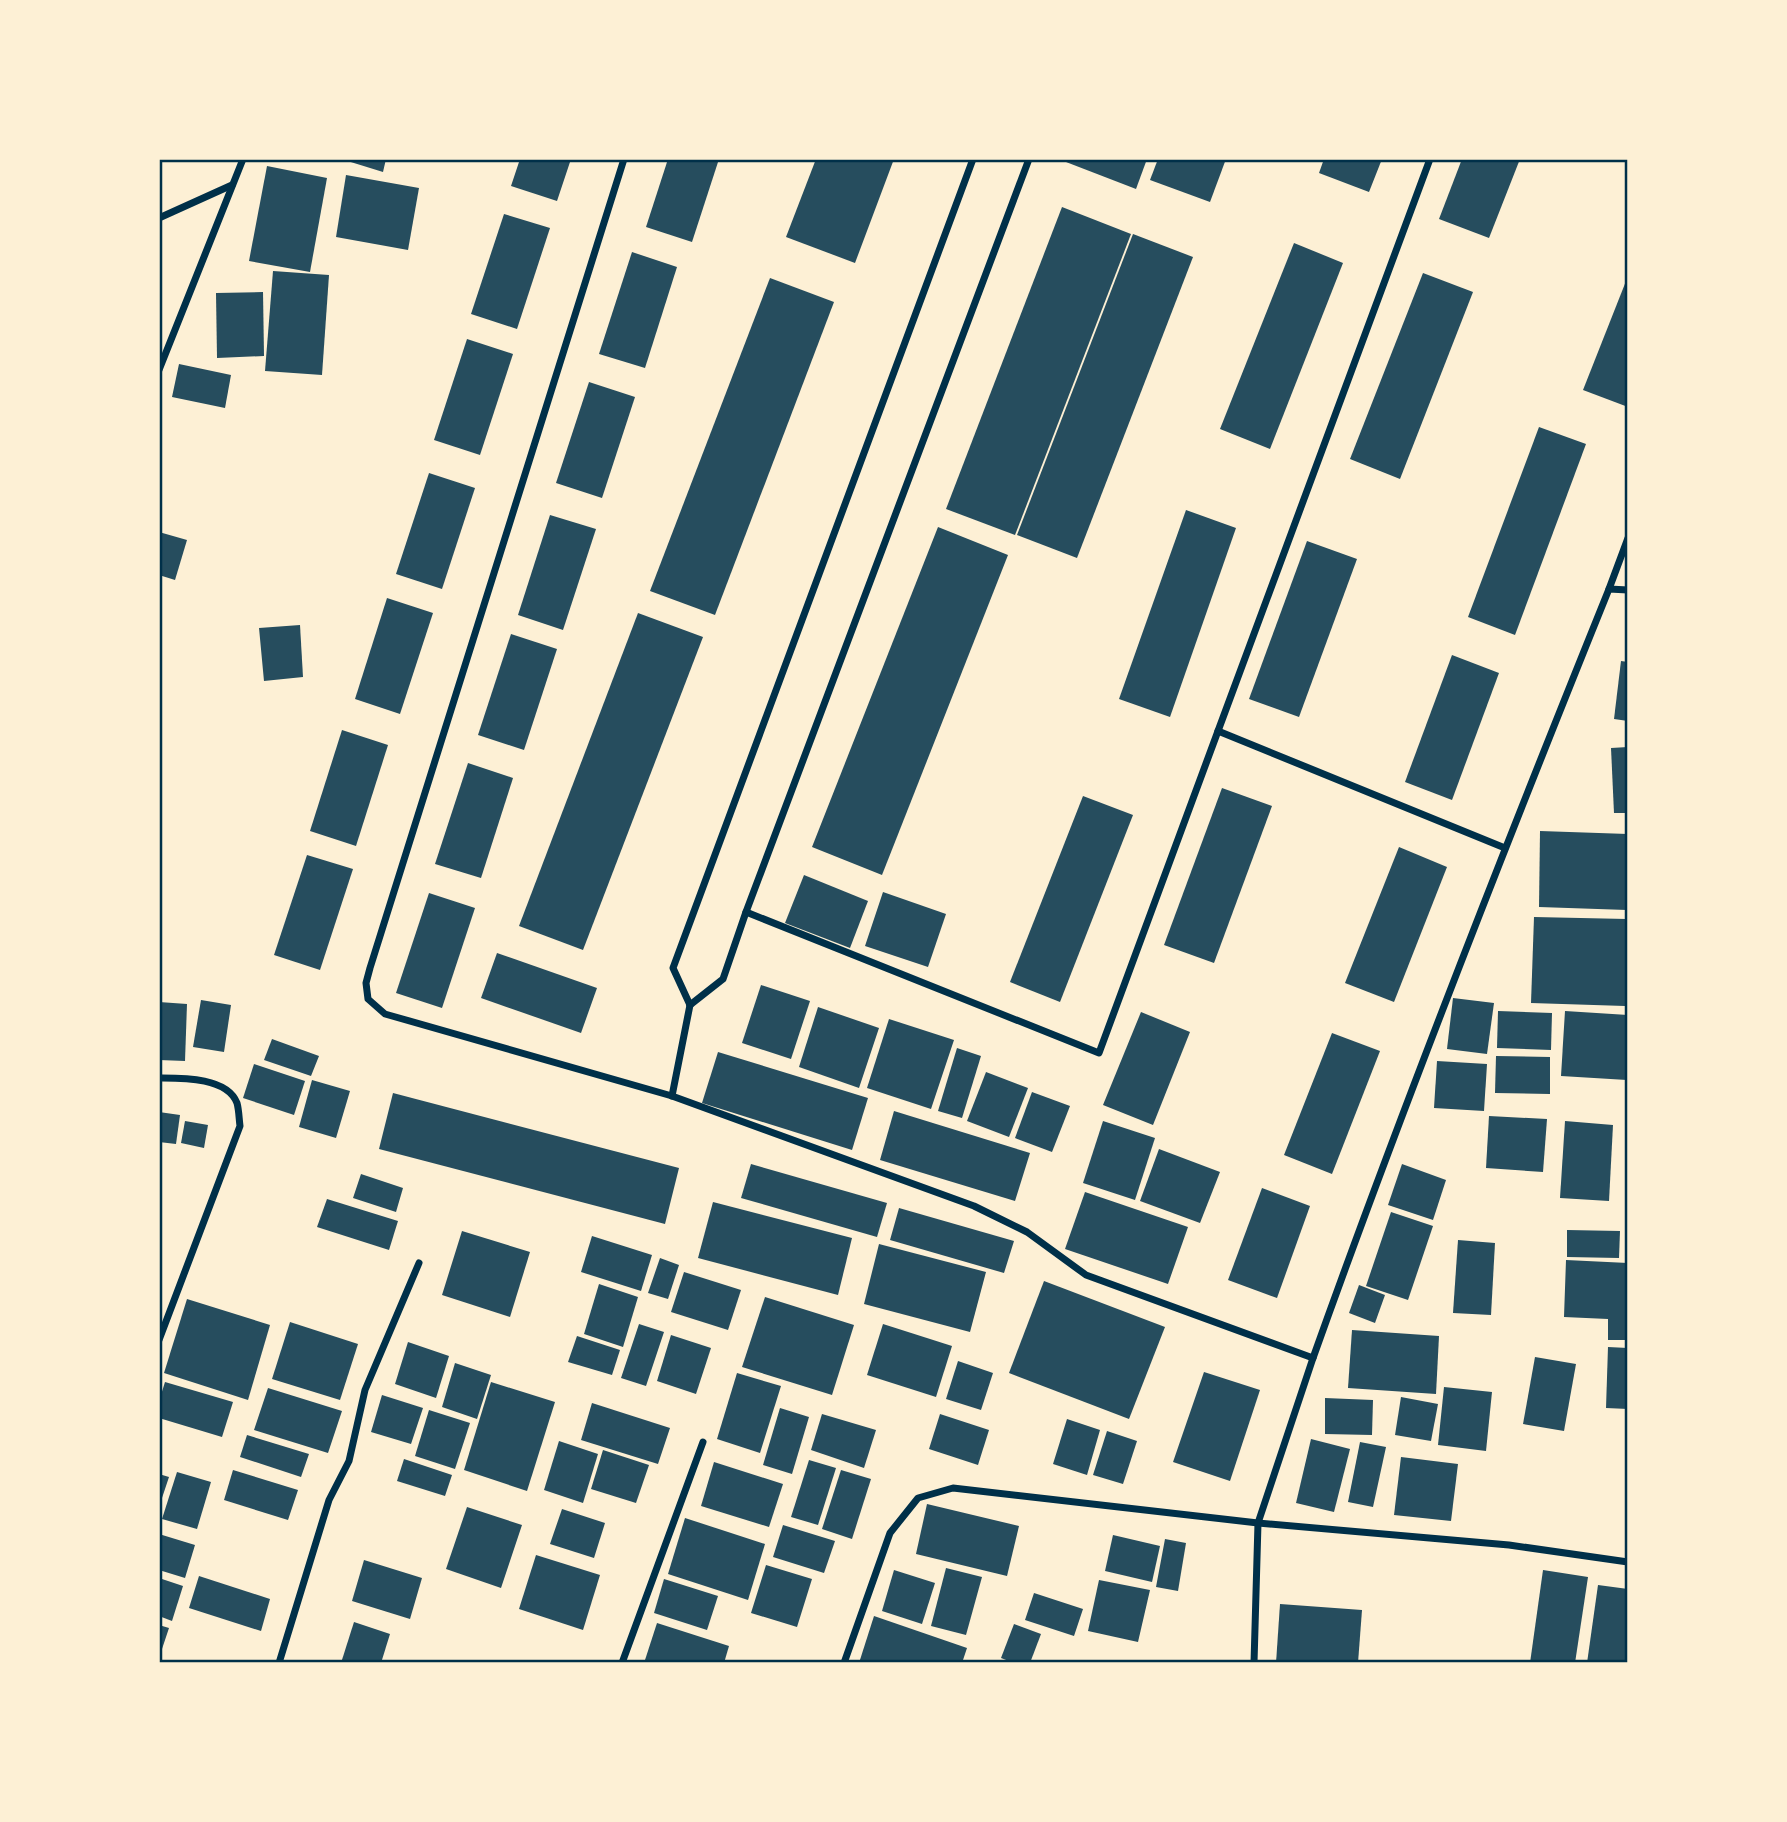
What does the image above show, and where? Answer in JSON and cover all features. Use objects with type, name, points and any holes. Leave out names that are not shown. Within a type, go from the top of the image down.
[{"type":"street","points":[[159,370],[243,159]]},
{"type":"street","points":[[624,159],[370,968],[366,983],[368,999],[385,1014],[672,1096],[974,1206],[1027,1232],[1086,1275],[1313,1358]]},
{"type":"street","points":[[672,1096],[690,1005],[673,968],[974,159]]},
{"type":"street","points":[[690,1005],[723,979],[1030,159]]},
{"type":"street","points":[[746,912],[1098,1053],[1430,159]]},
{"type":"street","points":[[159,218],[233,185]]},
{"type":"street","points":[[1254,1663],[1258,1523],[1349,1257],[1505,848],[1628,538]]},
{"type":"street","points":[[1609,589],[1628,590]]},
{"type":"street","points":[[1218,732],[1505,848]]},
{"type":"street","points":[[159,1078],[202,1079],[225,1090],[236,1101],[240,1126],[159,1340]]},
{"type":"street","points":[[279,1663],[329,1500],[349,1461],[365,1390],[419,1263]]},
{"type":"street","points":[[622,1663],[703,1442]]},
{"type":"street","points":[[844,1663],[890,1534],[918,1497],[953,1489],[1258,1523],[1509,1545],[1628,1562]]},
{"type":"building","points":[[341,159],[386,159],[383,172]]},
{"type":"building","points":[[520,159],[571,159],[557,201],[511,186]]},
{"type":"building","points":[[668,159],[719,159],[692,242],[646,227]]},
{"type":"building","points":[[816,159],[894,159],[855,263],[786,237]]},
{"type":"building","points":[[1067,159],[1147,159],[1136,189],[1066,162]]},
{"type":"building","points":[[1158,159],[1226,159],[1210,202],[1150,180]]},
{"type":"building","points":[[1324,159],[1382,159],[1369,192],[1319,173]]},
{"type":"building","points":[[1462,159],[1520,159],[1489,238],[1439,219]]},
{"type":"building","points":[[267,166],[327,178],[310,272],[249,261]]},
{"type":"building","points":[[346,175],[419,188],[408,250],[336,237]]},
{"type":"building","points":[[1062,207],[1131,234],[1015,535],[946,509]]},
{"type":"building","points":[[504,214],[550,228],[517,329],[471,314]]},
{"type":"building","points":[[1133,234],[1193,257],[1077,558],[1017,535]]},
{"type":"building","points":[[1294,243],[1343,263],[1270,449],[1220,429]]},
{"type":"building","points":[[632,252],[677,267],[645,368],[599,354]]},
{"type":"building","points":[[273,271],[329,275],[322,375],[265,371]]},
{"type":"building","points":[[1423,273],[1473,292],[1400,479],[1350,459]]},
{"type":"building","points":[[1628,276],[1628,407],[1583,390]]},
{"type":"building","points":[[770,278],[834,302],[715,615],[650,591]]},
{"type":"building","points":[[263,292],[264,356],[217,358],[216,293]]},
{"type":"building","points":[[467,339],[513,354],[480,455],[434,440]]},
{"type":"building","points":[[179,364],[231,375],[225,408],[172,397]]},
{"type":"building","points":[[589,382],[635,397],[602,498],[556,483]]},
{"type":"building","points":[[1539,427],[1586,444],[1515,635],[1468,617]]},
{"type":"building","points":[[429,473],[475,488],[442,589],[396,574]]},
{"type":"building","points":[[1186,510],[1236,528],[1170,717],[1119,699]]},
{"type":"building","points":[[550,515],[596,529],[563,630],[518,615]]},
{"type":"building","points":[[938,527],[1008,555],[882,875],[812,847]]},
{"type":"building","points":[[159,532],[187,540],[175,580],[159,575]]},
{"type":"building","points":[[1307,541],[1357,559],[1299,717],[1249,699]]},
{"type":"building","points":[[387,598],[433,613],[400,714],[355,699]]},
{"type":"building","points":[[638,613],[703,637],[583,950],[519,926]]},
{"type":"building","points":[[300,625],[303,677],[264,681],[259,628]]},
{"type":"building","points":[[511,634],[557,649],[524,750],[478,735]]},
{"type":"building","points":[[1452,655],[1499,673],[1452,800],[1405,782]]},
{"type":"building","points":[[1621,661],[1628,662],[1628,721],[1614,719]]},
{"type":"building","points":[[342,730],[388,745],[356,846],[310,831]]},
{"type":"building","points":[[1628,747],[1628,813],[1614,813],[1611,748]]},
{"type":"building","points":[[468,763],[513,778],[481,878],[435,864]]},
{"type":"building","points":[[1222,788],[1272,806],[1214,963],[1164,945]]},
{"type":"building","points":[[1083,796],[1133,815],[1060,1002],[1010,982]]},
{"type":"building","points":[[1540,831],[1628,834],[1627,910],[1539,907]]},
{"type":"building","points":[[1399,847],[1447,867],[1394,1002],[1345,983]]},
{"type":"building","points":[[307,855],[353,869],[320,970],[274,955]]},
{"type":"building","points":[[804,875],[868,901],[850,948],[785,923]]},
{"type":"building","points":[[883,892],[946,914],[928,967],[865,946]]},
{"type":"building","points":[[429,893],[475,908],[442,1008],[396,993]]},
{"type":"building","points":[[1534,917],[1627,919],[1625,1006],[1531,1003]]},
{"type":"building","points":[[497,953],[597,988],[581,1033],[481,998]]},
{"type":"building","points":[[761,985],[810,1001],[791,1059],[742,1043]]},
{"type":"building","points":[[1453,998],[1494,1003],[1487,1054],[1447,1049]]},
{"type":"building","points":[[201,1000],[231,1005],[224,1052],[193,1047]]},
{"type":"building","points":[[159,1002],[187,1004],[185,1061],[159,1060]]},
{"type":"building","points":[[818,1007],[879,1028],[859,1088],[799,1067]]},
{"type":"building","points":[[1498,1011],[1552,1013],[1551,1050],[1497,1048]]},
{"type":"building","points":[[1565,1011],[1628,1015],[1627,1080],[1561,1076]]},
{"type":"building","points":[[1141,1012],[1190,1032],[1153,1125],[1103,1105]]},
{"type":"building","points":[[889,1019],[954,1040],[931,1109],[867,1088]]},
{"type":"building","points":[[1332,1033],[1380,1051],[1332,1174],[1284,1155]]},
{"type":"building","points":[[272,1039],[319,1056],[311,1076],[264,1060]]},
{"type":"building","points":[[957,1048],[981,1056],[962,1118],[938,1111]]},
{"type":"building","points":[[718,1052],[868,1098],[852,1150],[702,1103]]},
{"type":"building","points":[[1496,1056],[1550,1057],[1550,1094],[1495,1093]]},
{"type":"building","points":[[1437,1061],[1487,1064],[1484,1111],[1434,1108]]},
{"type":"building","points":[[254,1064],[305,1081],[294,1115],[243,1098]]},
{"type":"building","points":[[986,1072],[1028,1088],[1009,1137],[967,1121]]},
{"type":"building","points":[[312,1080],[350,1091],[336,1138],[299,1127]]},
{"type":"building","points":[[1032,1092],[1070,1106],[1052,1152],[1015,1138]]},
{"type":"building","points":[[393,1093],[679,1168],[665,1224],[379,1149]]},
{"type":"building","points":[[894,1111],[1030,1153],[1015,1201],[880,1160]]},
{"type":"building","points":[[159,1112],[180,1115],[176,1144],[159,1142]]},
{"type":"building","points":[[1489,1116],[1547,1119],[1543,1172],[1486,1168]]},
{"type":"building","points":[[185,1121],[208,1125],[204,1148],[181,1143]]},
{"type":"building","points":[[1103,1121],[1155,1138],[1135,1200],[1083,1183]]},
{"type":"building","points":[[1565,1121],[1613,1125],[1609,1201],[1560,1198]]},
{"type":"building","points":[[1159,1149],[1220,1172],[1200,1223],[1140,1201]]},
{"type":"building","points":[[751,1164],[887,1203],[877,1237],[741,1198]]},
{"type":"building","points":[[1402,1164],[1446,1180],[1433,1220],[1388,1205]]},
{"type":"building","points":[[361,1174],[403,1188],[396,1212],[353,1198]]},
{"type":"building","points":[[1262,1188],[1310,1206],[1277,1298],[1228,1280]]},
{"type":"building","points":[[1085,1192],[1188,1227],[1168,1284],[1065,1249]]},
{"type":"building","points":[[327,1199],[398,1221],[389,1250],[317,1227]]},
{"type":"building","points":[[713,1202],[852,1238],[838,1295],[698,1258]]},
{"type":"building","points":[[899,1208],[1014,1241],[1004,1273],[890,1240]]},
{"type":"building","points":[[1391,1212],[1433,1226],[1408,1300],[1366,1286]]},
{"type":"building","points":[[1567,1230],[1620,1231],[1619,1258],[1567,1257]]},
{"type":"building","points":[[462,1231],[530,1252],[510,1317],[442,1295]]},
{"type":"building","points":[[592,1236],[652,1255],[641,1291],[581,1272]]},
{"type":"building","points":[[1458,1240],[1495,1243],[1491,1315],[1453,1313]]},
{"type":"building","points":[[879,1244],[986,1272],[970,1332],[864,1304]]},
{"type":"building","points":[[660,1258],[679,1265],[668,1299],[648,1293]]},
{"type":"building","points":[[1566,1260],[1628,1263],[1628,1340],[1608,1340],[1608,1319],[1564,1317]]},
{"type":"building","points":[[684,1272],[741,1290],[728,1330],[671,1312]]},
{"type":"building","points":[[1044,1281],[1165,1327],[1129,1419],[1009,1373]]},
{"type":"building","points":[[599,1284],[638,1297],[623,1347],[584,1334]]},
{"type":"building","points":[[1359,1285],[1385,1295],[1375,1323],[1349,1313]]},
{"type":"building","points":[[765,1297],[854,1325],[832,1395],[742,1367]]},
{"type":"building","points":[[187,1299],[270,1325],[248,1400],[164,1373]]},
{"type":"building","points":[[290,1322],[358,1344],[340,1400],[272,1379]]},
{"type":"building","points":[[639,1324],[664,1332],[646,1386],[621,1378]]},
{"type":"building","points":[[883,1324],[952,1346],[936,1397],[867,1375]]},
{"type":"building","points":[[1352,1330],[1439,1336],[1436,1394],[1348,1388]]},
{"type":"building","points":[[671,1335],[711,1348],[696,1394],[657,1381]]},
{"type":"building","points":[[577,1336],[620,1350],[612,1375],[568,1362]]},
{"type":"building","points":[[408,1342],[449,1356],[436,1398],[395,1384]]},
{"type":"building","points":[[1608,1347],[1628,1348],[1628,1409],[1606,1408]]},
{"type":"building","points":[[1535,1357],[1576,1364],[1564,1431],[1523,1424]]},
{"type":"building","points":[[958,1361],[993,1373],[981,1410],[946,1399]]},
{"type":"building","points":[[455,1363],[491,1375],[477,1419],[442,1407]]},
{"type":"building","points":[[1204,1372],[1260,1390],[1230,1481],[1173,1462]]},
{"type":"building","points":[[737,1373],[781,1386],[760,1453],[717,1439]]},
{"type":"building","points":[[165,1382],[233,1402],[222,1437],[159,1418],[159,1401]]},
{"type":"building","points":[[491,1382],[555,1402],[527,1491],[464,1470]]},
{"type":"building","points":[[1444,1387],[1492,1392],[1486,1451],[1438,1445]]},
{"type":"building","points":[[268,1388],[342,1411],[328,1453],[254,1430]]},
{"type":"building","points":[[382,1395],[423,1408],[411,1444],[371,1432]]},
{"type":"building","points":[[1401,1397],[1438,1404],[1431,1441],[1395,1435]]},
{"type":"building","points":[[1325,1398],[1373,1400],[1372,1435],[1325,1434]]},
{"type":"building","points":[[592,1403],[670,1428],[658,1464],[581,1440]]},
{"type":"building","points":[[780,1408],[809,1417],[792,1474],[763,1465]]},
{"type":"building","points":[[429,1410],[470,1423],[455,1469],[415,1456]]},
{"type":"building","points":[[822,1414],[876,1430],[864,1468],[811,1450]]},
{"type":"building","points":[[940,1414],[989,1430],[978,1465],[929,1449]]},
{"type":"building","points":[[1067,1419],[1100,1430],[1087,1475],[1053,1464]]},
{"type":"building","points":[[1107,1431],[1137,1441],[1123,1484],[1093,1475]]},
{"type":"building","points":[[247,1435],[309,1454],[301,1477],[240,1457]]},
{"type":"building","points":[[1311,1439],[1350,1449],[1334,1512],[1296,1503]]},
{"type":"building","points":[[559,1441],[598,1454],[583,1503],[544,1490]]},
{"type":"building","points":[[1360,1442],[1386,1447],[1373,1507],[1348,1502]]},
{"type":"building","points":[[603,1450],[649,1465],[636,1503],[591,1489]]},
{"type":"building","points":[[1401,1457],[1458,1464],[1451,1521],[1394,1515]]},
{"type":"building","points":[[404,1459],[452,1475],[445,1496],[397,1481]]},
{"type":"building","points":[[809,1460],[836,1468],[818,1525],[791,1517]]},
{"type":"building","points":[[714,1462],[783,1484],[769,1527],[701,1506]]},
{"type":"building","points":[[233,1470],[298,1490],[288,1520],[224,1500]]},
{"type":"building","points":[[841,1470],[871,1479],[852,1539],[822,1529]]},
{"type":"building","points":[[177,1472],[211,1482],[197,1529],[162,1519]]},
{"type":"building","points":[[159,1474],[169,1477],[160,1504],[159,1504]]},
{"type":"building","points":[[927,1504],[1019,1526],[1007,1576],[916,1554]]},
{"type":"building","points":[[467,1507],[522,1525],[501,1588],[446,1569]]},
{"type":"building","points":[[562,1509],[605,1523],[594,1558],[550,1544]]},
{"type":"building","points":[[685,1518],[765,1544],[748,1600],[668,1574]]},
{"type":"building","points":[[783,1525],[835,1541],[824,1573],[773,1557]]},
{"type":"building","points":[[159,1534],[195,1545],[185,1578],[159,1570]]},
{"type":"building","points":[[1113,1535],[1160,1546],[1152,1582],[1105,1571]]},
{"type":"building","points":[[1165,1539],[1186,1543],[1178,1591],[1156,1587]]},
{"type":"building","points":[[536,1555],[600,1575],[583,1630],[519,1609]]},
{"type":"building","points":[[364,1560],[422,1578],[410,1619],[352,1601]]},
{"type":"building","points":[[766,1565],[812,1579],[797,1627],[751,1613]]},
{"type":"building","points":[[946,1568],[982,1577],[966,1635],[931,1626]]},
{"type":"building","points":[[894,1570],[935,1583],[922,1624],[882,1611]]},
{"type":"building","points":[[1543,1570],[1588,1577],[1575,1663],[1530,1663]]},
{"type":"building","points":[[199,1576],[270,1599],[261,1631],[189,1608]]},
{"type":"building","points":[[159,1578],[183,1586],[172,1621],[159,1616]]},
{"type":"building","points":[[664,1579],[718,1596],[707,1630],[654,1613]]},
{"type":"building","points":[[1099,1580],[1150,1590],[1138,1642],[1088,1631]]},
{"type":"building","points":[[1598,1585],[1628,1589],[1628,1663],[1587,1663]]},
{"type":"building","points":[[1034,1593],[1083,1609],[1074,1636],[1025,1620]]},
{"type":"building","points":[[1280,1604],[1362,1610],[1358,1663],[1276,1663]]},
{"type":"building","points":[[874,1616],[967,1648],[962,1663],[859,1663]]},
{"type":"building","points":[[354,1622],[390,1634],[381,1663],[341,1663]]},
{"type":"building","points":[[657,1623],[729,1646],[724,1663],[654,1663],[645,1660]]},
{"type":"building","points":[[1014,1624],[1041,1634],[1030,1663],[1014,1663],[1001,1658]]},
{"type":"building","points":[[159,1625],[169,1628],[160,1655],[159,1654]]}]
